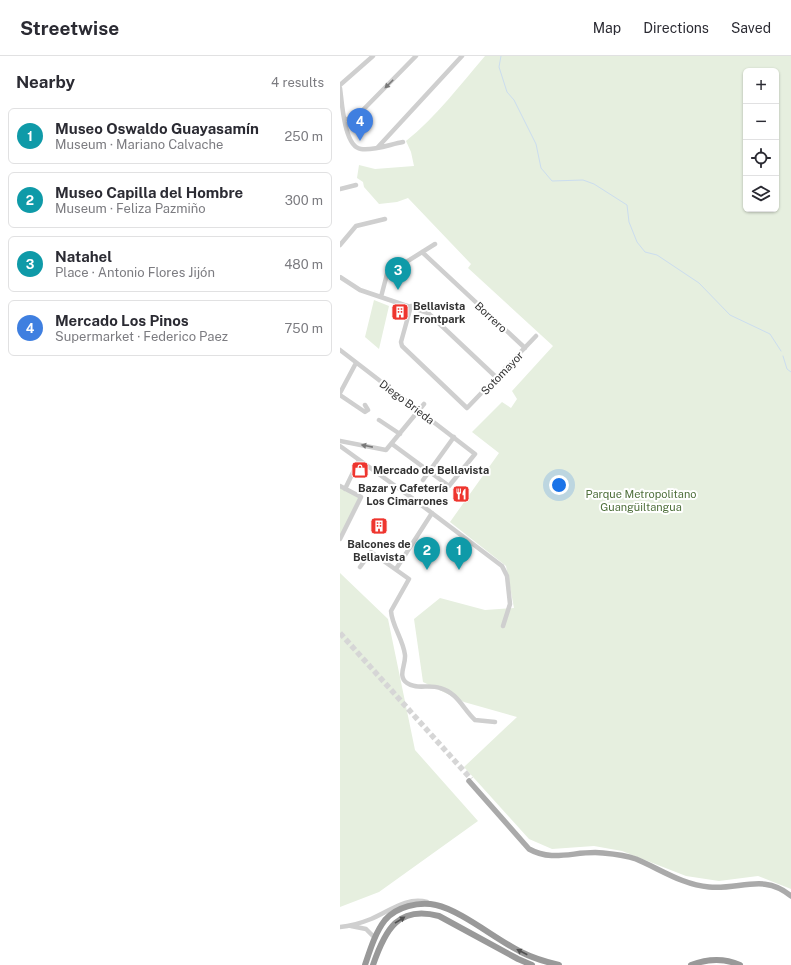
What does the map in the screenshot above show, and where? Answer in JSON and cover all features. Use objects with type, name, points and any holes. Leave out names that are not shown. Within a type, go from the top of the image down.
[{"type":"highway","points":[[365,965],[374,938],[393,912],[409,906],[436,905],[451,911],[521,952],[543,961],[559,965]]},
{"type":"highway","points":[[373,965],[385,935],[400,918],[411,914],[425,913],[439,916],[518,959],[532,965]]},
{"type":"highway","points":[[691,965],[702,961],[715,959],[740,965]]},
{"type":"main road","points":[[470,780],[535,849],[550,853],[566,854],[601,852],[626,856],[693,884],[709,887],[722,887],[760,883],[776,886],[791,896]]},
{"type":"street","points":[[373,56],[340,87],[347,135],[353,146],[361,150],[404,142]]},
{"type":"street","points":[[345,120],[359,114],[416,56]]},
{"type":"street","points":[[378,147],[462,56]]},
{"type":"street","points":[[340,77],[348,78]]},
{"type":"street","points":[[340,189],[356,185]]},
{"type":"street","points":[[340,245],[354,227],[385,219]]},
{"type":"street","points":[[381,297],[387,274],[435,244]]},
{"type":"street","name":"Borrero","points":[[422,252],[525,348]]},
{"type":"street","points":[[340,277],[360,290],[411,306],[430,314],[497,378]]},
{"type":"street","name":"Sotomayor","points":[[411,306],[401,342],[402,346],[466,408],[468,408],[536,336]]},
{"type":"street","name":"Diego Brieda","points":[[340,350],[475,454],[450,486],[429,472]]},
{"type":"street","points":[[356,363],[340,394],[365,412],[368,410],[365,405]]},
{"type":"street","points":[[340,441],[386,450],[424,404]]},
{"type":"street","points":[[379,420],[400,434]]},
{"type":"street","points":[[423,480],[454,437]]},
{"type":"street","points":[[392,444],[429,472]]},
{"type":"street","points":[[340,446],[432,513],[505,570],[510,604],[503,626]]},
{"type":"street","points":[[340,539],[360,497],[342,487],[358,460]]},
{"type":"street","points":[[396,569],[432,513]]},
{"type":"street","points":[[360,567],[371,552],[410,579],[392,607],[391,615],[403,645],[405,657],[401,673],[406,683],[414,687],[427,686],[440,688],[457,697],[475,720],[495,722]]},
{"type":"street","points":[[352,926],[406,903],[419,900],[436,905]]},
{"type":"street","points":[[340,927],[352,926],[366,929],[374,938]]},
{"type":"green space","name":"Parque Metropolitano Guangüiltangua","points":[[485,56],[791,56],[791,889],[758,876],[719,881],[686,876],[622,851],[594,846],[552,849],[529,839],[464,767],[517,717],[464,702],[423,682],[414,619],[440,598],[485,610],[514,608],[506,566],[450,522],[499,453],[472,432],[502,402],[511,408],[517,399],[512,391],[553,346],[468,268],[471,264],[408,198],[397,202],[379,204],[364,187],[363,182],[357,178],[359,165],[375,169],[414,166],[411,152],[406,141],[438,111]]},
{"type":"green space","points":[[374,300],[389,306],[379,349],[365,337]]},
{"type":"green space","points":[[340,486],[360,498],[340,537]]},
{"type":"green space","points":[[340,573],[388,619],[415,750],[478,821],[379,892],[340,907]]},
{"type":"waterway","points":[[501,56],[499,67],[507,92],[514,100],[536,144],[541,168],[552,181],[583,180],[594,184],[627,205],[629,222],[637,242],[645,252],[657,255],[699,283],[730,315],[770,334],[781,351]]},
{"type":"waterway","points":[[783,356],[787,369],[791,372]]},
{"type":"tunnel","points":[[340,633],[471,779]]},
{"type":"place","name":"Mercado Los Pinos","points":[[360,141]]},
{"type":"place","name":"Natahel","points":[[398,290]]},
{"type":"place","name":"Bellavista Frontpark","points":[[400,312]]},
{"type":"place","name":"Mercado de Bellavista","points":[[360,470]]},
{"type":"place","name":"Bazar y Cafetería Los Cimarrones","points":[[461,494]]},
{"type":"place","name":"Balcones de Bellavista","points":[[379,526]]},
{"type":"place","name":"Museo Capilla del Hombre","points":[[427,570]]},
{"type":"place","name":"Museo Oswaldo Guayasamín","points":[[459,570]]}]
